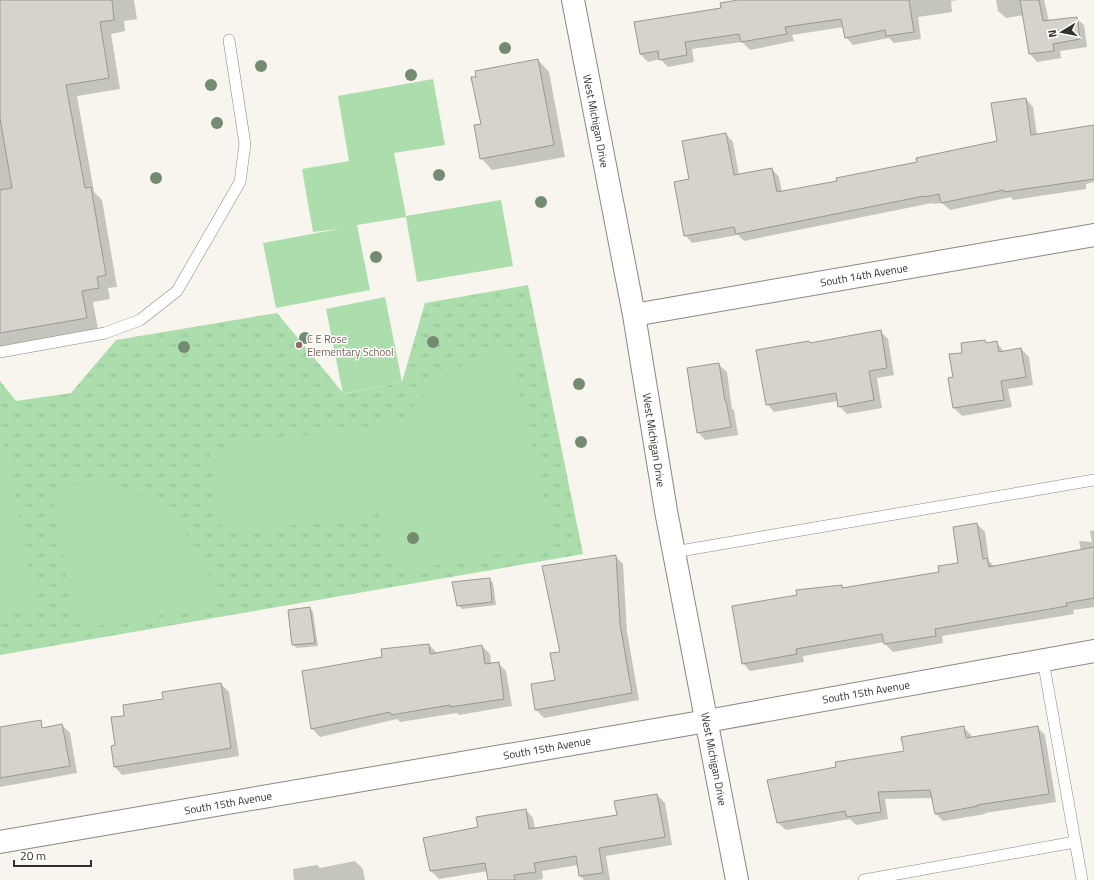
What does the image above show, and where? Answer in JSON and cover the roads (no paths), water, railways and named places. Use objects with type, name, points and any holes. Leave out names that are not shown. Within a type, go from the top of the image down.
[{"type":"street","name":"West Michigan Drive","points":[[574,0],[634,316],[666,511],[737,880]]},
{"type":"street","name":"South 14th Avenue","points":[[634,316],[1094,235]]},
{"type":"street","name":"South 15th Avenue","points":[[0,842],[707,721],[1094,651]]},
{"type":"lane","points":[[0,352],[105,333],[140,320],[177,291],[240,182],[245,144],[229,40]]},
{"type":"lane","points":[[674,552],[1094,480]]},
{"type":"lane","points":[[1043,660],[1082,880]]},
{"type":"lane","points":[[864,880],[1075,842]]},
{"type":"place","name":"C E Rose Elementary School","points":[[299,345]]}]
